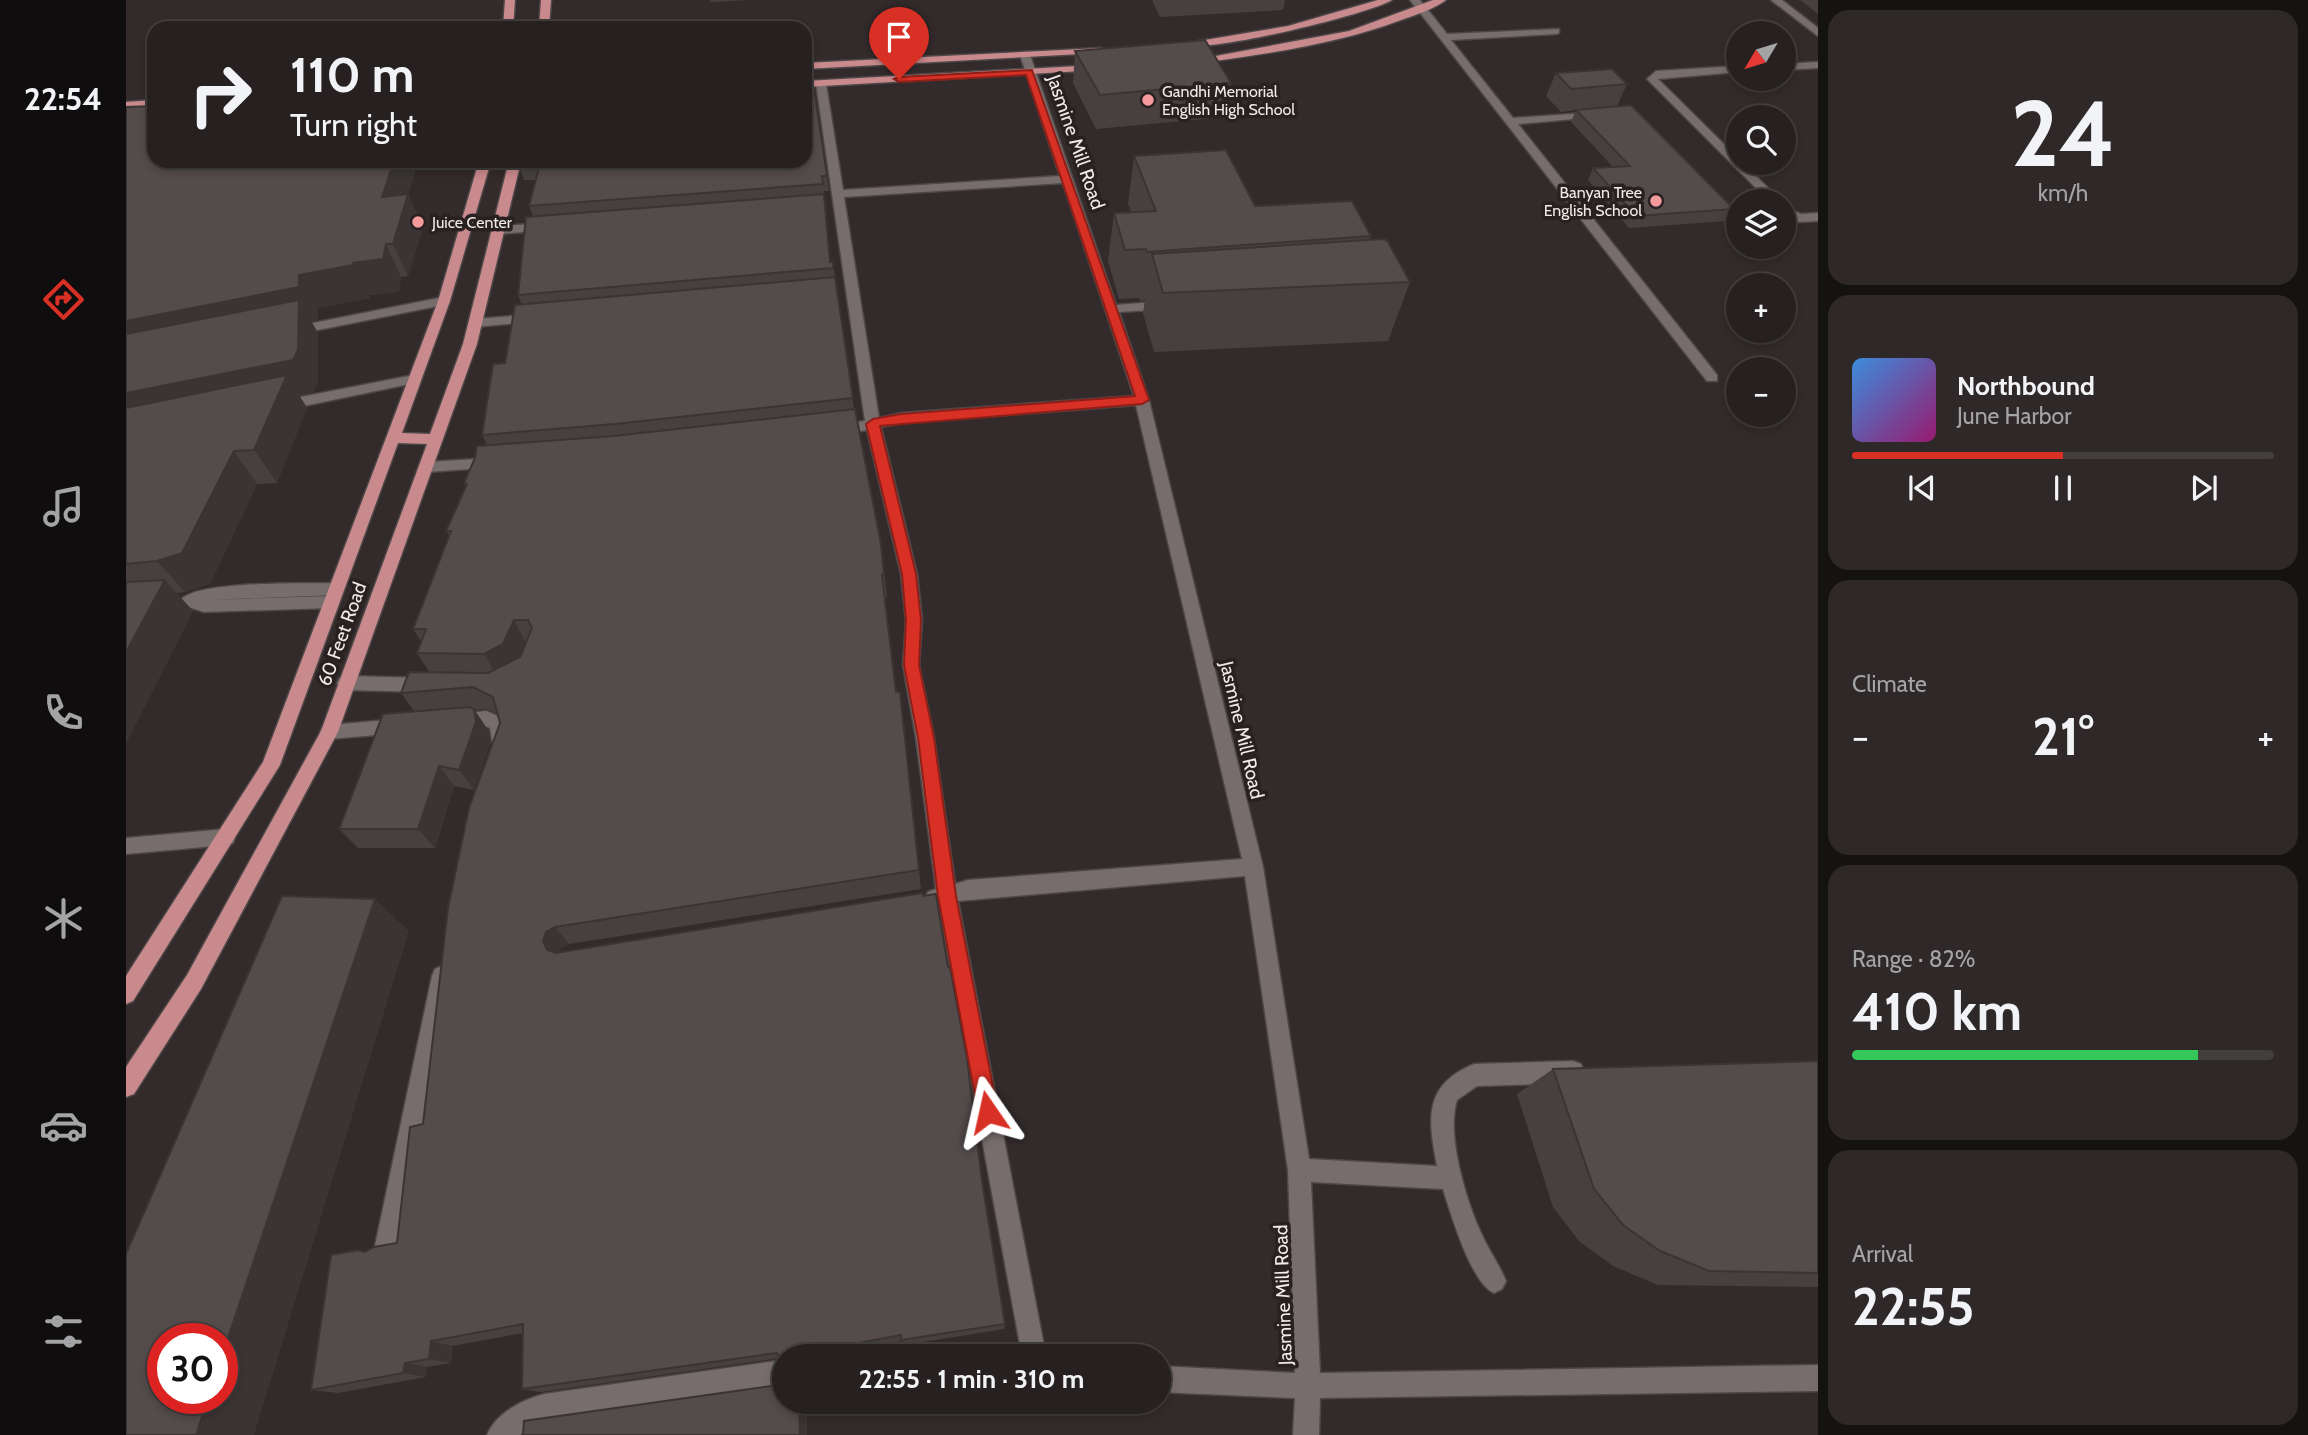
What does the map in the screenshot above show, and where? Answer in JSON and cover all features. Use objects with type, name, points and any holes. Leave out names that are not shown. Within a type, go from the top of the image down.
[{"type":"main road","points":[[508,21],[510,0]]},
{"type":"main road","points":[[544,21],[546,0]]},
{"type":"main road","points":[[1178,45],[1206,43],[1273,30],[1387,0]]},
{"type":"main road","points":[[1187,62],[1267,51],[1356,31],[1420,4],[1441,0]]},
{"type":"main road","points":[[812,84],[1027,64],[1109,50]]},
{"type":"main road","points":[[812,66],[1027,64],[1108,67]]},
{"type":"main road","points":[[126,105],[147,104]]},
{"type":"main road","name":"60 Feet Road","points":[[126,994],[271,765],[444,301],[483,168]]},
{"type":"main road","name":"60 Feet Road","points":[[126,1086],[194,982],[329,732],[437,439],[475,323],[513,168]]},
{"type":"main road","points":[[391,439],[437,439]]},
{"type":"street","points":[[1776,0],[1818,33]]},
{"type":"street","points":[[1420,4],[1712,377]]},
{"type":"street","points":[[1447,37],[1556,31]]},
{"type":"street","name":"Jasmine Mill Road","points":[[1027,64],[1142,400],[1253,867],[1299,1170],[1308,1386],[1306,1435]]},
{"type":"street","points":[[1796,66],[1818,65]]},
{"type":"street","points":[[1726,70],[1656,74],[1652,79],[1763,189]]},
{"type":"street","points":[[821,84],[840,199],[846,291],[873,424],[909,574],[914,620],[911,665],[926,738],[947,896],[1032,1344]]},
{"type":"street","points":[[1512,121],[1610,113]]},
{"type":"street","points":[[827,205],[840,199],[1067,179]]},
{"type":"street","points":[[1796,216],[1818,217]]},
{"type":"street","points":[[498,230],[562,225]]},
{"type":"street","points":[[281,334],[444,301]]},
{"type":"street","points":[[1111,309],[1181,304]]},
{"type":"street","points":[[475,323],[553,317]]},
{"type":"street","points":[[268,409],[414,379]]},
{"type":"street","points":[[824,431],[901,418],[1142,400]]},
{"type":"street","points":[[427,467],[515,460]]},
{"type":"street","points":[[182,601],[219,606],[333,596]]},
{"type":"street","points":[[346,683],[444,685]]},
{"type":"street","points":[[329,732],[486,718],[498,724],[502,743],[494,767]]},
{"type":"street","points":[[126,846],[226,838]]},
{"type":"street","points":[[921,900],[968,889],[1253,867]]},
{"type":"street","points":[[387,1247],[445,962]]},
{"type":"street","points":[[1494,1281],[1470,1237],[1451,1178],[1443,1137],[1444,1105],[1448,1093],[1474,1075],[1598,1071]]},
{"type":"street","points":[[1299,1170],[1451,1178]]},
{"type":"street","points":[[500,1435],[529,1411],[544,1407],[772,1375]]},
{"type":"street","points":[[1171,1380],[1308,1386],[1818,1378]]},
{"type":"building","points":[[1205,40],[1231,83],[1100,95],[1075,51]]},
{"type":"building","points":[[1612,69],[1627,84],[1571,89],[1556,73]]},
{"type":"building","points":[[812,88],[827,176],[822,176],[823,184],[529,206],[539,168],[812,168]]},
{"type":"building","points":[[1631,105],[1726,201],[1726,210],[1636,216],[1593,168],[1630,166],[1576,110]]},
{"type":"building","points":[[147,106],[147,168],[392,168],[382,197],[408,194],[393,244],[386,244],[383,259],[299,275],[299,287],[126,321],[126,107]]},
{"type":"building","points":[[1226,150],[1255,206],[1352,201],[1371,236],[1147,252],[1146,249],[1125,250],[1114,213],[1156,211],[1134,156]]},
{"type":"building","points":[[824,194],[830,262],[833,262],[833,268],[518,295],[526,217]]},
{"type":"building","points":[[1387,240],[1410,282],[1163,293],[1152,254]]},
{"type":"building","points":[[835,277],[853,398],[615,424],[482,435],[493,364],[505,363],[515,305]]},
{"type":"building","points":[[299,300],[298,350],[293,360],[126,393],[126,334]]},
{"type":"building","points":[[287,375],[254,450],[234,451],[182,553],[157,561],[126,564],[126,408]]},
{"type":"building","points":[[855,409],[881,544],[882,575],[896,692],[900,692],[919,870],[555,927],[546,932],[543,941],[547,950],[556,953],[922,893],[923,896],[936,894],[967,1058],[982,1181],[1005,1324],[901,1340],[901,1335],[854,1344],[772,1344],[772,1354],[522,1389],[523,1324],[431,1341],[429,1359],[405,1363],[403,1373],[311,1390],[331,1255],[358,1250],[365,1252],[374,1247],[397,1243],[410,1127],[423,1124],[448,908],[469,808],[500,723],[493,697],[473,687],[401,693],[409,672],[488,673],[520,657],[532,628],[528,620],[514,620],[503,644],[484,654],[417,653],[426,629],[413,629],[451,531],[446,531],[467,484],[464,483],[477,446],[614,436]]},
{"type":"building","points":[[165,580],[126,652],[126,582]]},
{"type":"building","points":[[469,707],[474,709],[476,722],[459,770],[439,766],[418,829],[339,829],[383,714]]},
{"type":"building","points":[[282,896],[375,899],[233,1323],[147,1323],[147,1414],[203,1414],[196,1435],[126,1435],[126,1254]]},
{"type":"building","points":[[1818,1061],[1818,1273],[1709,1271],[1660,1251],[1623,1225],[1594,1189],[1553,1069]]},
{"type":"building","points":[[772,1386],[772,1414],[799,1414],[800,1435],[523,1435],[524,1421]]},
{"type":"place","name":"Gandhi Memorial English High School","points":[[1148,100]]},
{"type":"place","name":"Banyan Tree English School","points":[[1656,201]]},
{"type":"place","name":"Juice Center","points":[[418,222]]},
{"type":"route","points":[[899,79],[1029,72],[1142,400],[901,418],[873,424],[909,574],[914,620],[911,665],[926,738],[947,896],[988,1112]]}]
